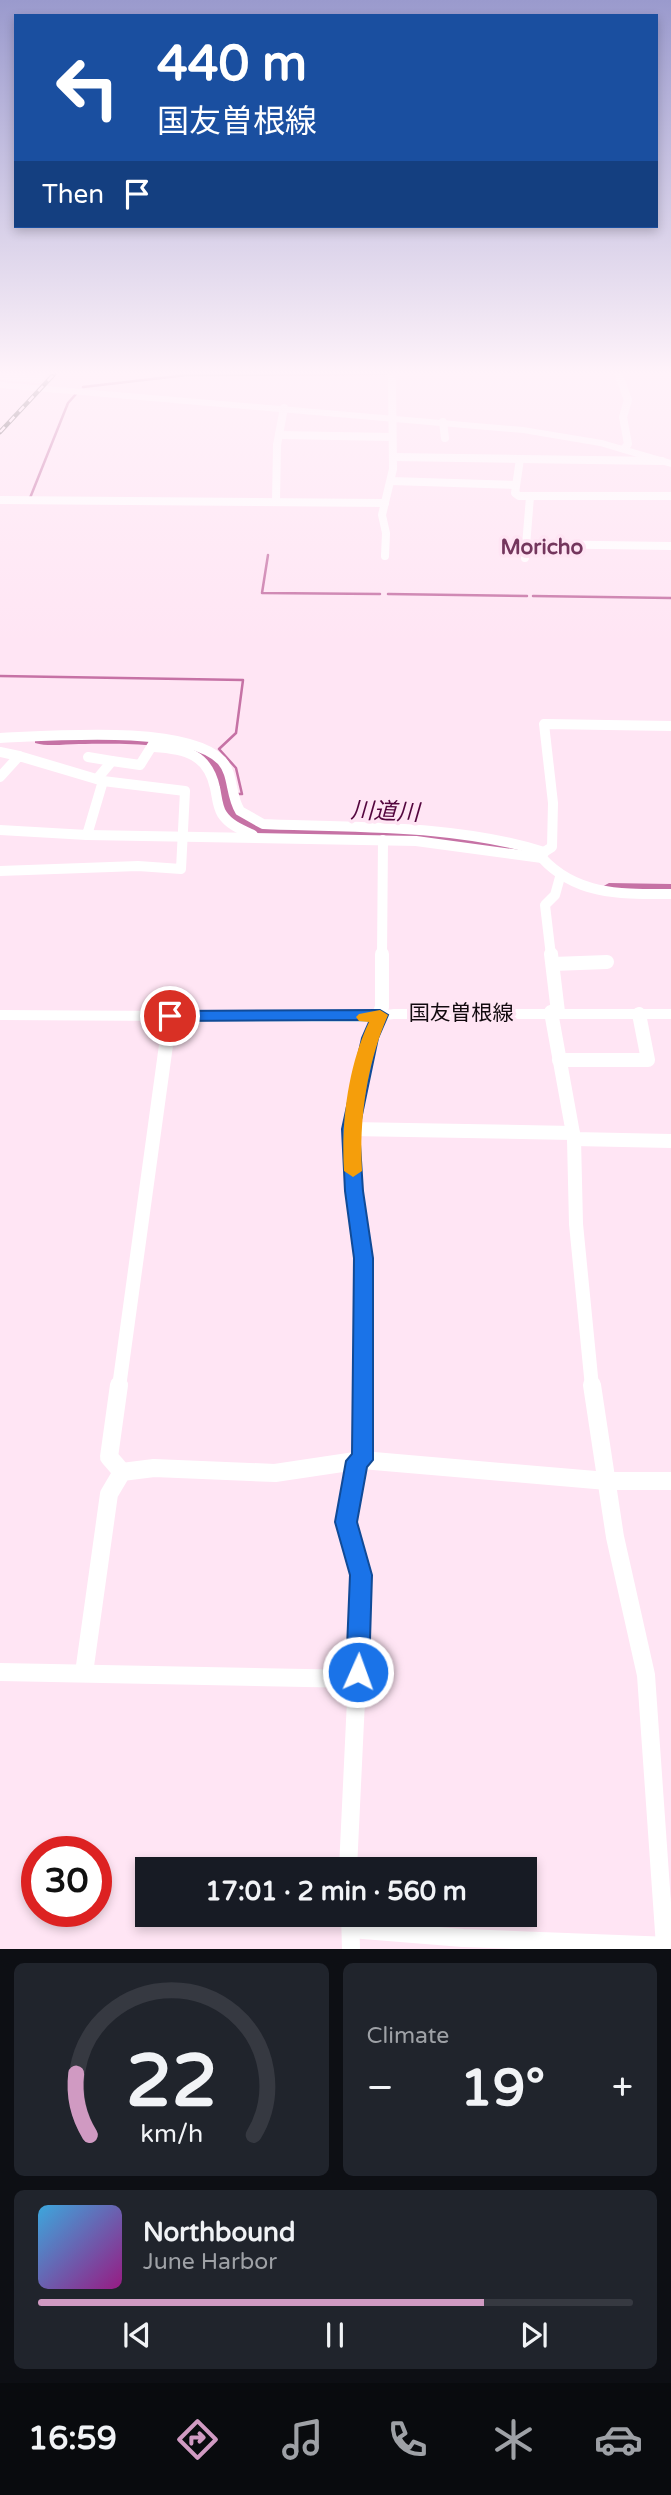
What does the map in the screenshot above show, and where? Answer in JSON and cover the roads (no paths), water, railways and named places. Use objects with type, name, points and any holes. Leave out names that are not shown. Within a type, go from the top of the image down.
[{"type":"main road","name":"国友曽根線","points":[[0,1015],[554,1012],[671,1014]]},
{"type":"street","points":[[276,502],[278,461]]},
{"type":"street","points":[[385,556],[386,533],[382,515],[391,481],[393,461]]},
{"type":"street","points":[[520,461],[516,495],[671,496]]},
{"type":"street","points":[[391,481],[515,485]]},
{"type":"street","points":[[525,558],[530,496]]},
{"type":"street","points":[[0,500],[385,503]]},
{"type":"street","points":[[526,544],[671,546]]},
{"type":"street","points":[[0,830],[88,835],[256,836],[433,842],[543,855],[552,847],[550,829],[553,803],[544,724],[671,726]]},
{"type":"street","points":[[0,738],[155,743],[186,741],[215,754],[227,766],[235,808],[250,820],[263,824],[434,832],[522,845],[543,855],[560,877],[594,891],[671,894]]},
{"type":"street","points":[[88,757],[140,765],[155,743]]},
{"type":"street","points":[[155,743],[183,750],[204,760],[213,771],[220,812],[235,826],[256,836]]},
{"type":"street","points":[[0,752],[100,780],[184,791],[181,869],[138,866],[0,871]]},
{"type":"street","points":[[0,777],[19,756]]},
{"type":"street","points":[[88,835],[100,780],[112,761]]},
{"type":"street","points":[[349,1857],[361,1575],[346,1522],[360,1461],[363,1258],[354,1191],[351,1129],[370,1038],[380,1015],[385,911],[383,840]]},
{"type":"street","points":[[351,1931],[668,1946],[646,1675],[615,1537],[586,1347],[576,1224],[573,1136],[559,1060],[553,964],[545,905],[555,895],[560,877]]},
{"type":"street","points":[[553,964],[607,962]]},
{"type":"street","points":[[559,1060],[648,1060],[639,1014]]},
{"type":"street","points":[[122,1472],[109,1457],[170,1016]]},
{"type":"street","points":[[351,1129],[671,1141]]},
{"type":"street","points":[[122,1472],[154,1468],[275,1473],[360,1461],[607,1481],[671,1481]]},
{"type":"street","points":[[84,1673],[109,1494],[122,1472]]},
{"type":"street","points":[[0,1672],[357,1679]]},
{"type":"waterway","points":[[30,498],[45,461]]},
{"type":"waterway","points":[[268,555],[262,593],[380,594]]},
{"type":"waterway","points":[[388,594],[527,596]]},
{"type":"waterway","points":[[533,596],[671,598]]},
{"type":"waterway","points":[[0,676],[243,680],[236,733],[219,749],[236,768],[242,794],[238,794]]},
{"type":"waterway","name":"川道川","points":[[41,740],[136,741],[188,748],[207,756],[218,766],[230,813],[245,824],[259,829],[433,837],[532,852]]},
{"type":"waterway","name":"川道川","points":[[609,888],[671,889]]},
{"type":"district","name":"Moricho","points":[[542,547]]}]
